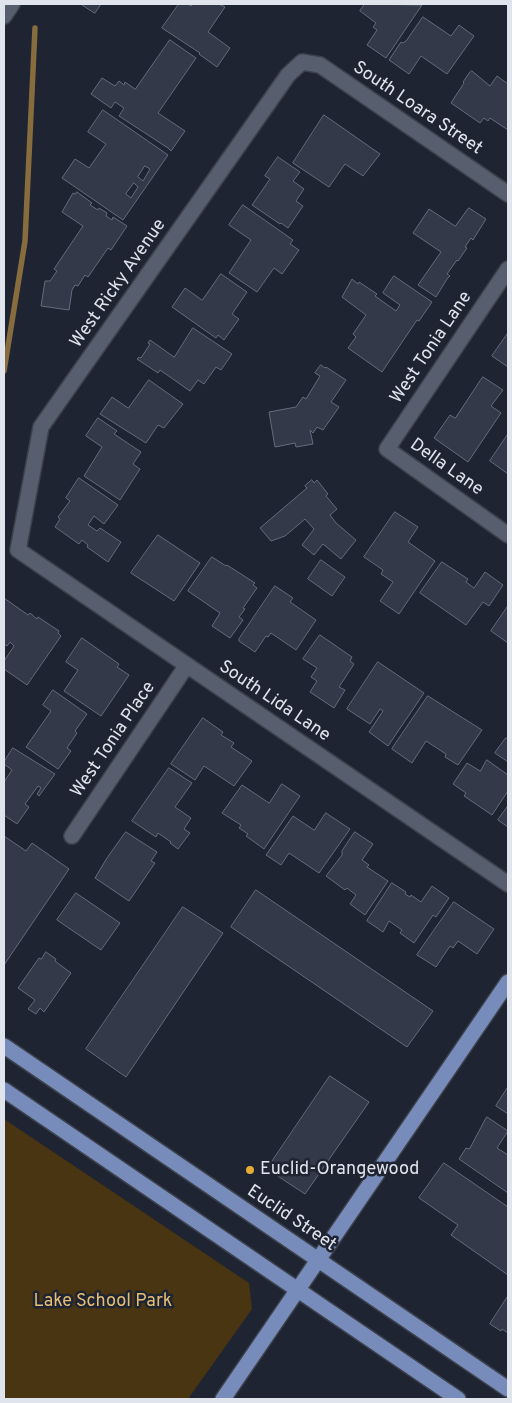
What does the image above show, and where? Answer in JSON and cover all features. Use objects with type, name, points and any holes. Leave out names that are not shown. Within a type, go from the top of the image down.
[{"type":"main road","points":[[223,1399],[508,982]]},
{"type":"main road","name":"Euclid Street","points":[[4,1046],[508,1389]]},
{"type":"main road","points":[[4,1090],[458,1399]]},
{"type":"street","name":"South Loara Street","points":[[302,62],[320,65],[508,194]]},
{"type":"street","name":"West Ricky Avenue","points":[[18,550],[42,427],[288,75],[302,62]]},
{"type":"street","name":"West Tonia Lane","points":[[386,448],[508,269]]},
{"type":"street","name":"Della Lane","points":[[386,448],[508,534]]},
{"type":"street","name":"South Lida Lane","points":[[18,550],[508,884]]},
{"type":"street","name":"West Tonia Place","points":[[72,836],[187,665]]},
{"type":"green space","name":"Lake School Park","points":[[4,1119],[249,1283],[252,1309],[188,1399],[4,1399]]},
{"type":"building","points":[[81,4],[101,4],[95,13]]},
{"type":"building","points":[[179,4],[191,6],[193,4],[219,4],[225,7],[208,32],[230,48],[217,67],[200,53],[162,28]]},
{"type":"building","points":[[365,4],[422,5],[386,58],[367,45],[377,30],[373,27],[376,23],[360,11]]},
{"type":"building","points":[[423,17],[451,36],[459,25],[474,36],[447,74],[421,56],[409,74],[389,60],[401,42],[406,41]]},
{"type":"building","points":[[170,40],[196,58],[158,113],[185,131],[171,151],[119,116],[124,108],[115,102],[111,108],[91,94],[102,78],[115,86],[119,81],[124,85],[125,82],[135,89]]},
{"type":"building","points":[[472,71],[490,86],[497,76],[508,84],[508,130],[490,118],[488,121],[484,118],[480,123],[451,103]]},
{"type":"building","points":[[103,110],[168,155],[123,220],[62,178],[75,159],[89,168],[106,144],[88,132]],"holes":[[[145,166],[150,169],[143,181],[138,177]],[[134,183],[138,187],[131,198],[126,194]]]},
{"type":"building","points":[[324,115],[380,154],[363,176],[345,164],[329,187],[293,163]]},
{"type":"building","points":[[278,157],[300,172],[293,181],[304,189],[296,201],[303,206],[288,228],[252,205],[270,179],[265,176]]},
{"type":"building","points":[[77,192],[92,203],[90,205],[107,213],[106,216],[112,220],[113,217],[127,226],[111,250],[108,248],[88,277],[85,275],[78,286],[75,285],[72,290],[69,310],[41,306],[45,281],[50,281],[57,271],[54,269],[83,226],[62,212],[73,193]]},
{"type":"building","points":[[243,205],[293,240],[290,244],[299,250],[282,274],[274,268],[257,292],[229,273],[251,240],[229,225]]},
{"type":"building","points":[[469,208],[486,219],[473,240],[471,238],[465,247],[467,248],[447,274],[450,276],[436,297],[418,285],[441,252],[413,233],[429,209],[455,226]]},
{"type":"building","points":[[221,274],[247,292],[232,314],[239,319],[224,340],[218,335],[216,338],[172,307],[185,288],[202,300]]},
{"type":"building","points":[[394,276],[432,302],[419,321],[417,320],[382,372],[348,348],[356,337],[353,334],[366,315],[342,297],[352,279],[377,294],[375,296],[396,311],[400,305],[383,293]]},
{"type":"building","points":[[193,328],[232,354],[221,370],[216,367],[204,384],[198,380],[190,391],[160,370],[158,373],[137,359],[141,358],[150,344],[148,343],[150,340],[174,357]]},
{"type":"building","points":[[508,333],[508,367],[492,356]]},
{"type":"building","points":[[321,365],[346,380],[331,402],[339,407],[323,430],[317,427],[313,433],[310,430],[313,444],[296,447],[295,443],[275,447],[269,412],[296,407],[303,397],[306,399],[320,376],[315,373]]},
{"type":"building","points":[[483,377],[503,390],[491,406],[501,413],[468,462],[434,438],[450,415],[455,418]]},
{"type":"building","points":[[149,380],[183,404],[164,428],[158,425],[146,443],[100,414],[112,397],[128,408]]},
{"type":"building","points":[[98,418],[117,431],[114,434],[141,452],[133,464],[140,469],[120,500],[84,476],[102,447],[86,436]]},
{"type":"building","points":[[508,434],[508,474],[490,461]]},
{"type":"building","points":[[79,478],[118,505],[104,524],[94,516],[88,525],[97,531],[100,528],[121,542],[108,562],[87,547],[88,545],[82,540],[79,544],[55,527],[60,519],[58,517],[70,501],[66,498]]},
{"type":"building","points":[[312,480],[314,483],[317,480],[328,494],[326,496],[337,509],[330,515],[336,523],[356,540],[341,559],[323,544],[314,555],[302,545],[314,529],[305,519],[285,536],[271,541],[260,528],[307,488],[305,486]]},
{"type":"building","points":[[395,512],[418,527],[408,542],[435,561],[399,614],[380,601],[393,582],[381,574],[383,570],[364,557]]},
{"type":"building","points":[[158,535],[200,563],[174,601],[131,573]]},
{"type":"building","points":[[212,557],[255,583],[253,585],[257,588],[239,617],[243,620],[230,638],[212,626],[220,613],[188,591]]},
{"type":"building","points":[[321,560],[345,577],[332,596],[308,579]]},
{"type":"building","points":[[442,562],[468,579],[466,582],[474,588],[485,572],[503,585],[489,606],[483,602],[466,625],[420,593]]},
{"type":"building","points":[[275,586],[293,598],[290,602],[316,620],[296,650],[271,633],[268,637],[266,636],[255,652],[239,641],[239,639]]},
{"type":"building","points":[[4,598],[28,615],[30,613],[37,619],[38,617],[59,631],[58,633],[61,636],[27,685],[4,669],[4,661],[14,646],[10,642],[7,646],[4,644]]},
{"type":"building","points":[[508,606],[508,643],[491,631]]},
{"type":"building","points":[[320,635],[352,657],[350,661],[354,664],[339,687],[345,690],[334,708],[310,692],[317,681],[311,677],[317,668],[303,659]]},
{"type":"building","points":[[82,638],[119,664],[117,667],[129,675],[101,716],[64,691],[78,670],[66,662]]},
{"type":"building","points":[[378,662],[424,693],[388,746],[369,732],[383,711],[380,709],[370,724],[347,709]]},
{"type":"building","points":[[53,690],[87,714],[75,731],[77,733],[67,748],[71,751],[58,769],[26,747],[51,711],[43,705]]},
{"type":"building","points":[[428,696],[482,730],[458,765],[445,757],[446,754],[426,741],[412,763],[392,749]]},
{"type":"building","points":[[203,718],[223,732],[221,735],[234,743],[231,747],[252,761],[234,786],[204,766],[195,780],[171,764]]},
{"type":"building","points":[[506,738],[508,739],[508,762],[495,753]]},
{"type":"building","points":[[13,748],[55,774],[39,796],[37,794],[41,788],[38,786],[25,804],[29,807],[17,824],[4,815],[4,782],[12,770],[4,762]]},
{"type":"building","points":[[487,760],[508,775],[508,791],[492,815],[464,796],[466,793],[453,784],[467,763],[480,771]]},
{"type":"building","points":[[169,768],[192,783],[175,807],[191,818],[184,829],[190,833],[178,849],[158,833],[156,837],[132,821]]},
{"type":"building","points":[[282,784],[300,796],[264,849],[246,836],[248,834],[239,828],[241,825],[222,813],[242,785],[269,803]]},
{"type":"building","points":[[508,806],[508,827],[498,820]]},
{"type":"building","points":[[326,813],[350,829],[319,873],[289,853],[281,865],[266,855],[293,816],[314,830]]},
{"type":"building","points":[[126,832],[157,852],[151,861],[155,863],[129,901],[95,878]]},
{"type":"building","points":[[355,832],[373,844],[362,860],[369,865],[367,867],[388,881],[365,915],[350,904],[356,895],[347,888],[345,890],[326,876],[342,855],[342,851]]},
{"type":"building","points":[[4,836],[26,851],[32,843],[69,869],[4,965]]},
{"type":"building","points":[[392,883],[406,892],[405,894],[410,897],[411,895],[421,902],[432,886],[449,898],[436,917],[433,915],[414,943],[400,933],[402,930],[389,921],[383,932],[367,921]]},
{"type":"building","points":[[256,890],[433,1011],[407,1047],[231,927]]},
{"type":"building","points":[[76,893],[120,923],[101,950],[57,920]]},
{"type":"building","points":[[454,902],[494,929],[477,954],[458,941],[453,948],[450,946],[436,967],[417,955]]},
{"type":"building","points":[[183,907],[223,933],[126,1077],[86,1049]]},
{"type":"building","points":[[46,952],[71,973],[44,1012],[40,1008],[36,1014],[28,1009],[35,1000],[18,988],[39,958],[41,959]]},
{"type":"building","points":[[330,1076],[369,1102],[305,1194],[267,1169]]},
{"type":"building","points":[[508,1087],[508,1114],[496,1106]]},
{"type":"building","points":[[487,1117],[508,1131],[497,1148],[508,1155],[508,1193],[459,1159],[466,1148],[469,1149]]},
{"type":"building","points":[[444,1163],[508,1207],[508,1275],[451,1235],[458,1225],[419,1198]]},
{"type":"building","points":[[508,1296],[508,1333],[490,1324]]},
{"type":"waterway","points":[[4,371],[25,241],[35,28]]},
{"type":"place","name":"Euclid-Orangewood","points":[[250,1170]]}]
